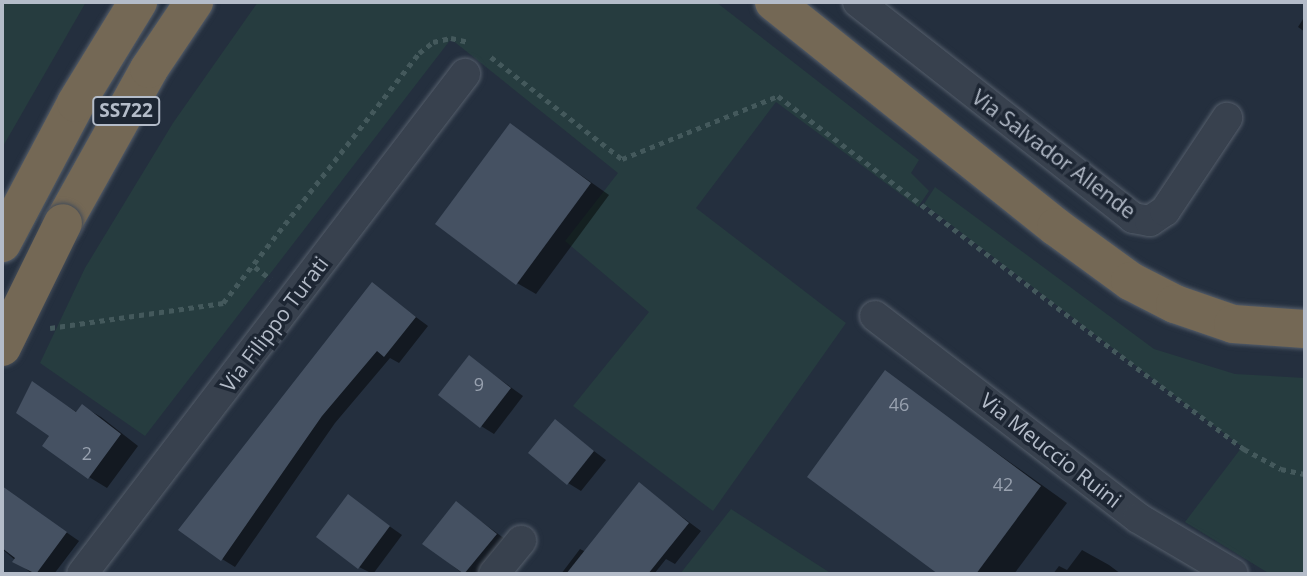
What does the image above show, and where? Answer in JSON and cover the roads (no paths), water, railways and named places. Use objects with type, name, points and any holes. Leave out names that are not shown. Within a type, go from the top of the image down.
[{"type":"highway","points":[[106,51],[125,2]]},
{"type":"highway","name":"SS722","points":[[2,243],[27,192],[106,51],[138,2]]},
{"type":"highway","name":"SS722","points":[[2,347],[63,223],[149,69],[194,2]]},
{"type":"highway","points":[[774,2],[1056,227],[1130,281],[1175,304],[1233,324],[1305,329]]},
{"type":"street","name":"Via Salvador Allende","points":[[858,2],[1133,218],[1150,221],[1165,211],[1227,118]]},
{"type":"street","name":"Via Filippo Turati","points":[[82,574],[474,62]]},
{"type":"street","name":"Via Meuccio Ruini","points":[[875,316],[1138,518],[1233,574]]},
{"type":"street","points":[[494,574],[521,541]]}]
